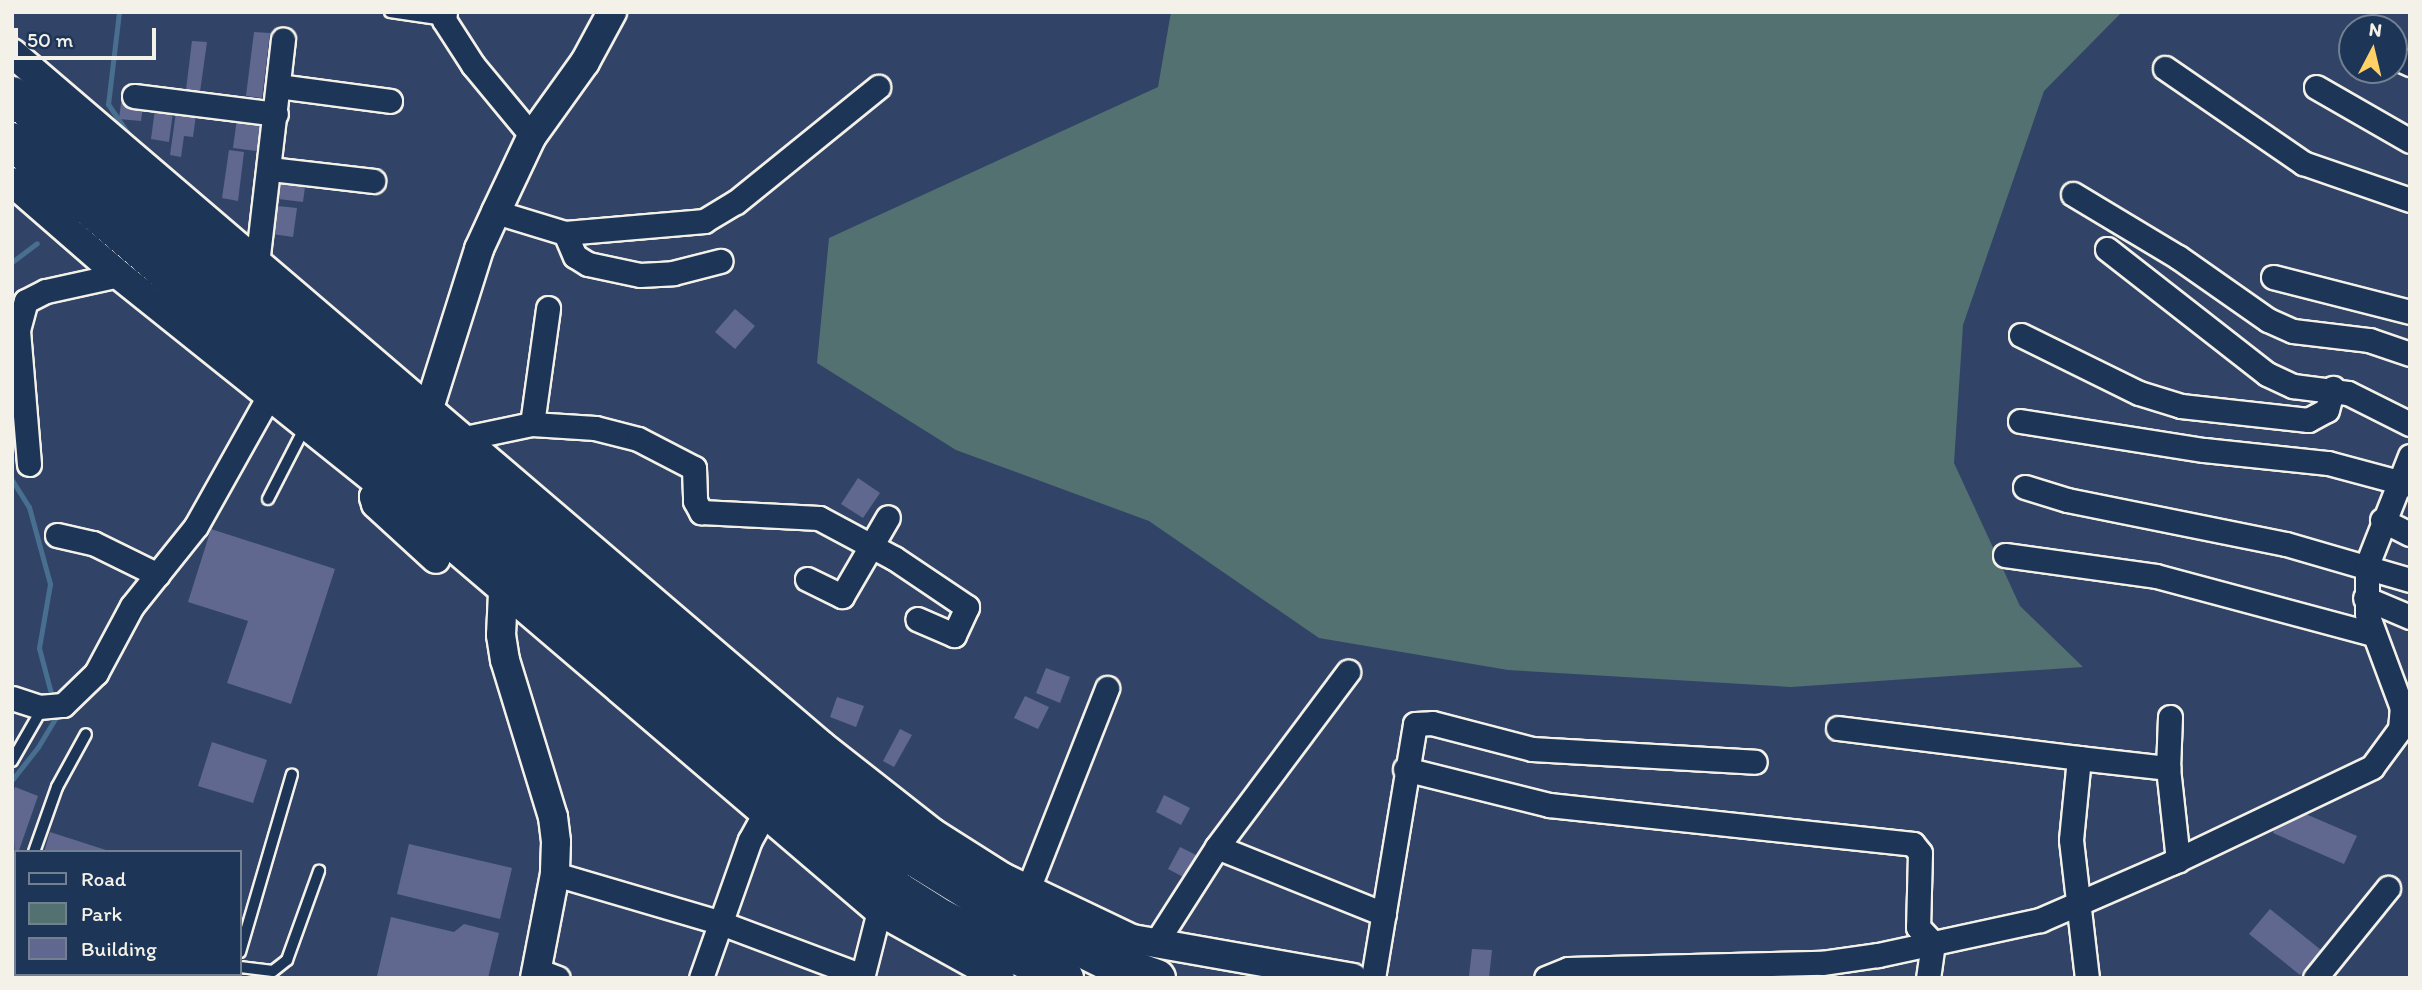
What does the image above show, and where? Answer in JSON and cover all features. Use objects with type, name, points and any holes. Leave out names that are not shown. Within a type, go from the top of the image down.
[{"type":"main road","points":[[12,95],[406,451],[888,900],[941,918],[1064,978]]},
{"type":"main road","points":[[12,141],[406,451],[818,782],[925,846],[1040,930],[1156,961]]},
{"type":"street","points":[[406,451],[479,250],[531,136],[585,62],[612,12]]},
{"type":"street","points":[[445,16],[473,65],[531,136]]},
{"type":"street","points":[[257,264],[283,39]]},
{"type":"street","points":[[12,53],[257,264],[406,451],[502,605],[764,815],[1000,978]]},
{"type":"street","points":[[2165,68],[2303,163],[2410,200]]},
{"type":"street","points":[[278,86],[390,102]]},
{"type":"street","points":[[496,212],[565,233],[683,225],[721,214],[878,87]]},
{"type":"street","points":[[2316,88],[2410,141]]},
{"type":"street","points":[[134,96],[276,114]]},
{"type":"street","points":[[270,169],[373,181]]},
{"type":"street","points":[[12,182],[119,275],[306,425],[406,451],[532,424],[594,428],[627,435],[687,464],[696,475],[695,500],[701,512],[810,515],[871,546],[967,607],[954,635],[917,619]]},
{"type":"street","points":[[2073,194],[2178,257],[2268,320],[2293,331],[2369,340],[2410,354]]},
{"type":"street","points":[[565,233],[575,256],[588,264],[640,275],[673,273],[720,261]]},
{"type":"street","points":[[2107,249],[2267,374],[2293,386],[2333,388],[2410,424]]},
{"type":"street","points":[[29,464],[18,330],[26,301],[46,291],[119,275]]},
{"type":"street","points":[[2273,278],[2410,312]]},
{"type":"street","points":[[532,424],[548,308]]},
{"type":"street","points":[[2021,335],[2139,393],[2181,406],[2308,420],[2327,410],[2333,388]]},
{"type":"street","points":[[12,698],[51,707],[96,673],[132,606],[196,526],[269,396]]},
{"type":"street","points":[[2020,421],[2204,450],[2328,463],[2404,483]]},
{"type":"street","points":[[466,438],[810,736],[925,846],[1028,889],[1132,939],[1156,961],[1353,978]]},
{"type":"street","points":[[1546,978],[1568,970],[1822,962],[1933,943],[2040,919],[2178,860],[2372,767],[2405,731],[2397,684],[2373,634],[2365,598],[2367,565],[2382,520],[2404,483],[2410,456]]},
{"type":"street","points":[[2025,487],[2067,500],[2367,565],[2410,580]]},
{"type":"street","points":[[807,579],[842,596],[888,517]]},
{"type":"street","points":[[2382,520],[2410,534]]},
{"type":"street","points":[[57,535],[93,543],[158,575]]},
{"type":"street","points":[[2005,555],[2155,576],[2373,634]]},
{"type":"street","points":[[2365,598],[2410,617]]},
{"type":"street","points":[[502,605],[505,660],[553,817],[555,874],[543,975]]},
{"type":"street","points":[[1156,961],[1217,847],[1348,672]]},
{"type":"street","points":[[1028,889],[1107,688]]},
{"type":"street","points":[[2170,717],[2168,768],[2178,860]]},
{"type":"street","points":[[1373,978],[1410,732],[1423,722],[1532,749],[1755,762]]},
{"type":"street","points":[[1838,728],[2168,768]]},
{"type":"street","points":[[2079,758],[2071,840],[2075,902],[2087,978]]},
{"type":"street","points":[[1405,769],[1549,806],[1902,840],[1920,853],[1918,927],[1933,943]]},
{"type":"street","points":[[701,978],[750,840],[764,815]]},
{"type":"street","points":[[1217,847],[1384,914]]},
{"type":"street","points":[[555,874],[721,923],[862,977],[888,900]]},
{"type":"street","points":[[2315,978],[2388,888]]},
{"type":"street","points":[[1928,978],[1933,943]]},
{"type":"lane","points":[[390,12],[445,16]]},
{"type":"lane","points":[[268,499],[306,425]]},
{"type":"lane","points":[[12,761],[51,707]]},
{"type":"lane","points":[[35,850],[57,786],[86,734]]},
{"type":"lane","points":[[242,945],[292,774]]},
{"type":"lane","points":[[242,967],[273,971],[287,960],[319,871]]},
{"type":"green space","points":[[1171,12],[2122,12],[2044,91],[1963,325],[1954,463],[2020,606],[2083,667],[1791,687],[1508,670],[1319,638],[1149,521],[956,450],[817,363],[829,238],[1158,87]]},
{"type":"building","points":[[254,32],[270,33],[262,98],[246,96]]},
{"type":"building","points":[[192,41],[207,42],[200,92],[186,90]]},
{"type":"building","points":[[122,96],[144,99],[141,121],[119,119]]},
{"type":"building","points":[[156,102],[174,104],[169,142],[151,139]]},
{"type":"building","points":[[177,105],[197,108],[193,137],[184,136],[181,157],[170,155]]},
{"type":"building","points":[[238,111],[262,115],[257,151],[233,148]]},
{"type":"building","points":[[229,150],[244,152],[238,201],[222,198]]},
{"type":"building","points":[[273,175],[306,179],[303,202],[270,198]]},
{"type":"building","points":[[268,205],[297,208],[293,237],[265,233]]},
{"type":"building","points":[[735,309],[755,326],[735,349],[715,332]]},
{"type":"building","points":[[858,478],[880,493],[863,518],[841,504]]},
{"type":"building","points":[[211,529],[335,569],[291,704],[227,683],[248,621],[188,602]]},
{"type":"building","points":[[1046,668],[1070,677],[1060,703],[1036,693]]},
{"type":"building","points":[[1025,696],[1049,707],[1038,729],[1014,718]]},
{"type":"building","points":[[837,697],[864,706],[856,727],[830,717]]},
{"type":"building","points":[[900,729],[912,735],[894,767],[883,761]]},
{"type":"building","points":[[212,742],[267,760],[253,803],[198,786]]},
{"type":"building","points":[[15,787],[38,796],[19,850],[14,850],[12,796]]},
{"type":"building","points":[[1164,795],[1190,808],[1181,825],[1156,812]]},
{"type":"building","points":[[2301,812],[2357,836],[2344,864],[2273,833],[2278,821],[2285,824],[2288,815],[2298,819]]},
{"type":"building","points":[[50,832],[106,850],[45,850]]},
{"type":"building","points":[[409,844],[512,868],[500,919],[397,894]]},
{"type":"building","points":[[1180,847],[1200,857],[1189,880],[1168,869]]},
{"type":"building","points":[[2270,909],[2321,950],[2300,975],[2249,934]]},
{"type":"building","points":[[391,917],[454,932],[464,924],[499,933],[488,978],[377,976]]},
{"type":"building","points":[[1472,949],[1492,950],[1489,978],[1469,976]]},
{"type":"waterway","points":[[119,12],[108,104],[131,138]]},
{"type":"waterway","points":[[12,262],[37,243]]},
{"type":"waterway","points":[[12,480],[29,507],[50,584],[39,648],[53,701]]},
{"type":"waterway","points":[[12,780],[38,747],[56,717],[55,711]]}]
